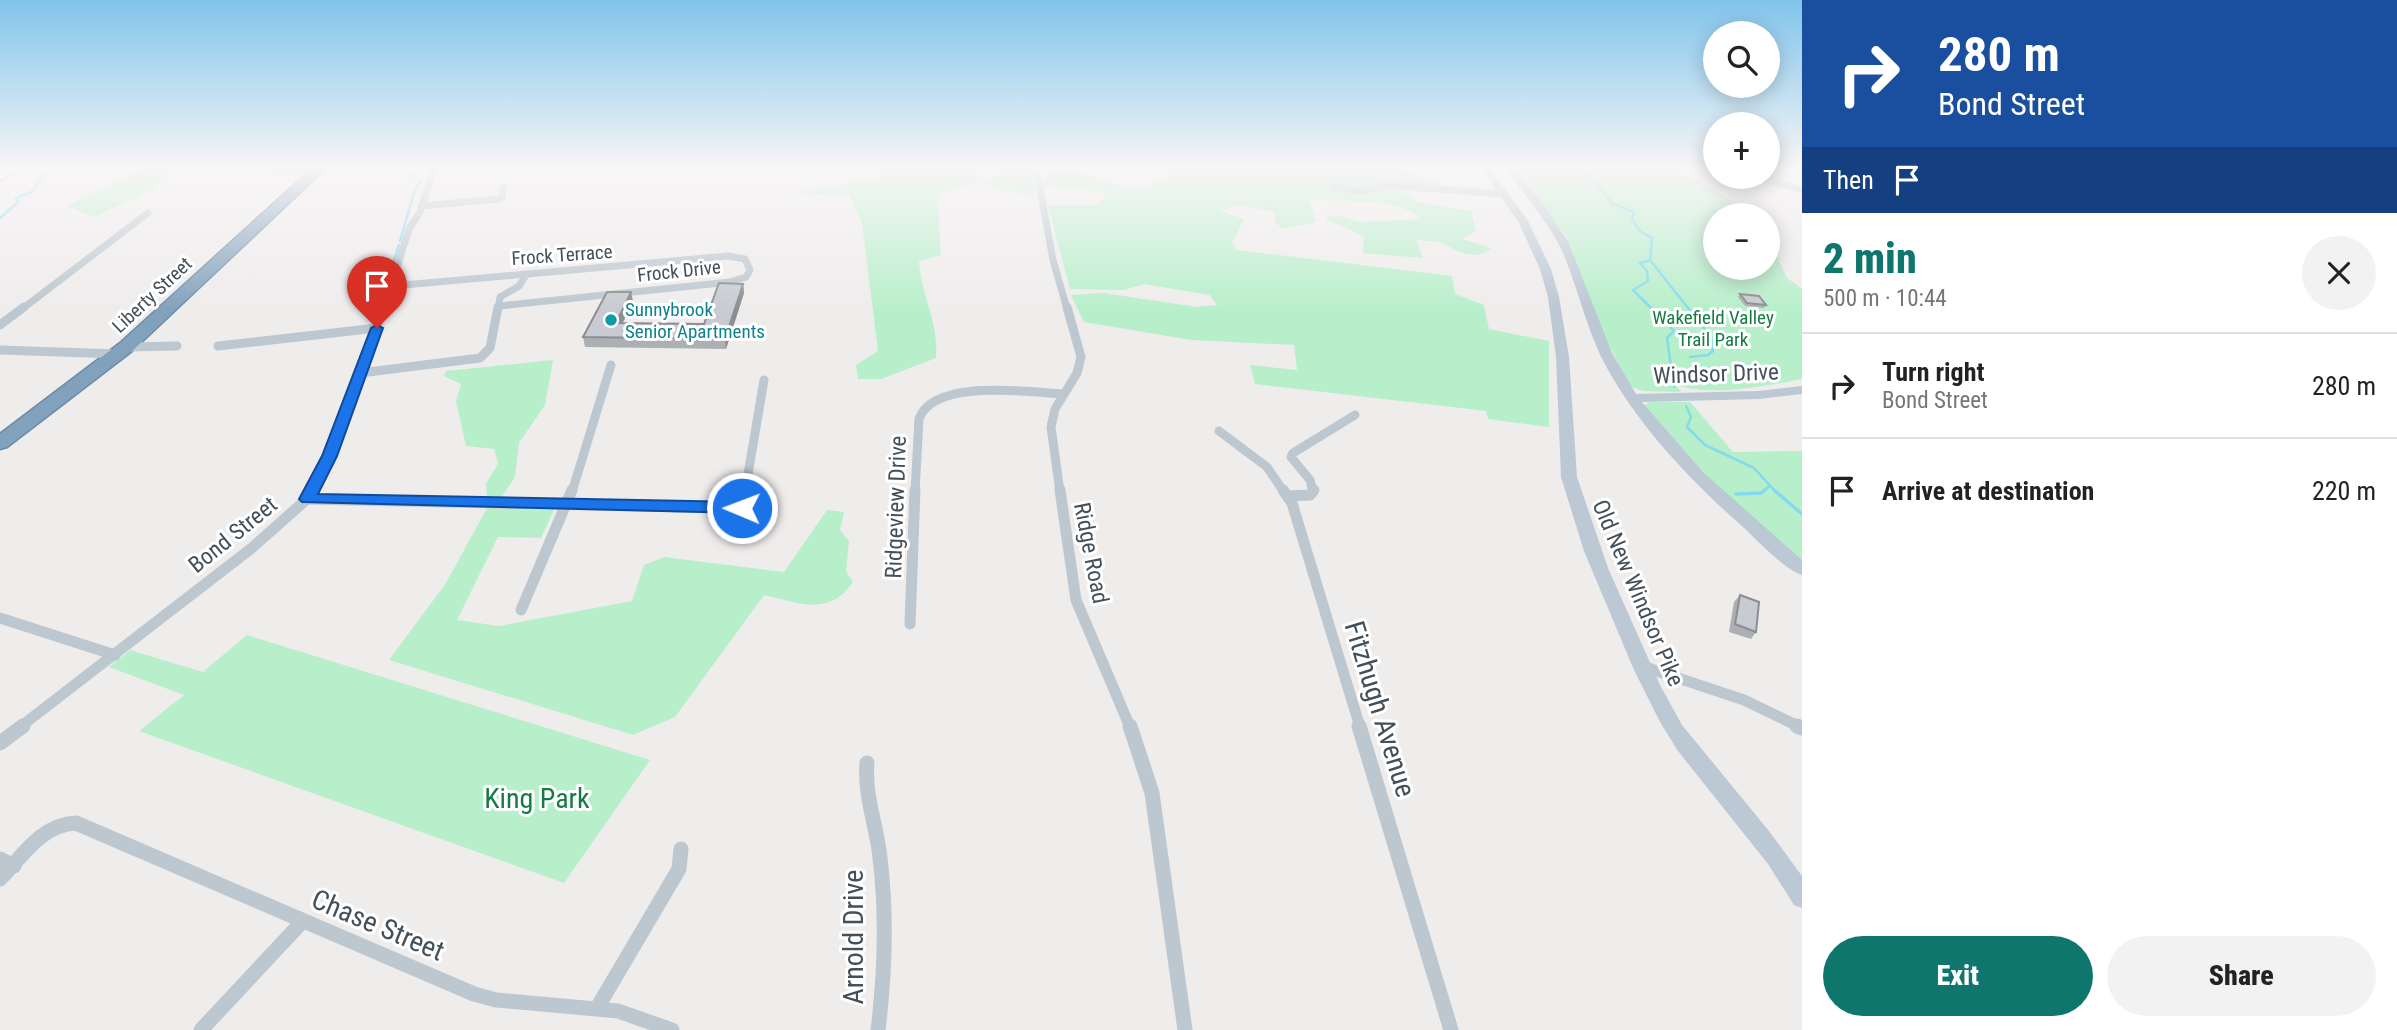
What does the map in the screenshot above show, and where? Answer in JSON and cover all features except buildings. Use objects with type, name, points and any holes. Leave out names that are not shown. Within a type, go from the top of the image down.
[{"type":"highway","name":"Liberty Street","points":[[0,443],[122,351],[269,214]]},
{"type":"street","points":[[0,325],[147,214]]},
{"type":"street","name":"Bond Street","points":[[0,743],[254,547],[307,499],[330,456],[392,286],[409,229],[417,214]]},
{"type":"street","name":"Ridge Road","points":[[1045,214],[1053,260],[1081,357],[1077,373],[1062,394],[1052,418],[1051,445],[1074,592],[1087,629],[1128,718],[1152,793],[1185,1030]]},
{"type":"street","name":"Old New Windsor Pike","points":[[1517,214],[1532,237],[1542,262],[1562,349],[1569,477],[1591,549],[1642,666],[1684,744],[1776,856],[1802,897]]},
{"type":"street","points":[[1544,214],[1567,252],[1602,346],[1632,398],[1696,474],[1802,569]]},
{"type":"street","name":"Frock Terrace","points":[[392,286],[733,256],[747,261],[750,270],[748,276],[737,281]]},
{"type":"street","points":[[360,373],[480,358],[491,348],[501,295],[519,286],[526,275]]},
{"type":"street","name":"Frock Drive","points":[[499,306],[737,281]]},
{"type":"street","points":[[218,346],[377,328]]},
{"type":"street","points":[[0,350],[122,351],[177,346]]},
{"type":"street","points":[[521,610],[568,504],[611,365]]},
{"type":"street","points":[[307,499],[742,508],[764,380]]},
{"type":"street","name":"Windsor Drive","points":[[1632,398],[1759,395],[1802,390]]},
{"type":"street","name":"Ridgeview Drive","points":[[910,624],[917,430],[924,409],[938,399],[968,392],[1062,394]]},
{"type":"street","points":[[1289,496],[1310,495],[1314,491],[1310,480],[1291,457],[1293,453],[1355,415]]},
{"type":"street","name":"Fitzhugh Avenue","points":[[1219,431],[1267,467],[1289,496],[1451,1030]]},
{"type":"street","points":[[0,618],[114,654]]},
{"type":"street","points":[[1642,666],[1731,695],[1802,728]]},
{"type":"street","name":"Arnold Drive","points":[[867,763],[865,783],[878,846],[885,911],[878,1030]]},
{"type":"street","name":"Chase Street","points":[[7,863],[49,829],[66,822],[76,823],[302,922],[487,998],[618,1010],[672,1030]]},
{"type":"street","points":[[597,1008],[679,869],[681,849]]},
{"type":"street","points":[[0,879],[7,863]]},
{"type":"street","points":[[201,1030],[302,922]]},
{"type":"green space","points":[[858,214],[938,214],[941,255],[919,261],[935,332],[936,358],[881,379],[858,379],[856,365],[878,351],[862,223]]},
{"type":"green space","points":[[1050,214],[1229,214],[1244,219],[1232,243],[1237,250],[1452,276],[1455,294],[1484,305],[1489,329],[1549,341],[1549,427],[1488,419],[1486,411],[1255,384],[1250,365],[1297,370],[1294,345],[1191,340],[1084,322],[1071,295],[1104,293],[1197,307],[1217,305],[1210,295],[1144,284],[1124,290],[1070,289]]},
{"type":"green space","points":[[1275,214],[1314,214],[1316,222],[1283,229],[1275,222]]},
{"type":"green space","points":[[1414,214],[1472,214],[1476,231],[1462,239],[1491,248],[1473,255],[1434,241],[1416,240],[1423,258],[1363,253],[1364,236],[1326,219],[1328,216],[1345,217],[1358,222],[1421,219]]},
{"type":"green space","name":"Wakefield Valley Trail Park","points":[[1550,214],[1703,214],[1703,280],[1780,280],[1780,263],[1787,278],[1802,289],[1802,379],[1722,390],[1676,385],[1681,392],[1643,391],[1631,387],[1606,340],[1565,234]]},
{"type":"green space","points":[[553,360],[545,405],[519,443],[515,477],[501,498],[487,498],[486,484],[498,464],[494,449],[466,446],[456,401],[461,384],[444,376],[446,371]]},
{"type":"green space","points":[[1650,402],[1690,402],[1733,452],[1802,451],[1802,561],[1708,477],[1643,406]]},
{"type":"green space","points":[[487,508],[554,510],[541,538],[498,537],[457,620],[499,626],[632,601],[644,565],[664,557],[784,572],[827,510],[844,512],[840,530],[849,541],[846,571],[853,582],[844,593],[824,604],[801,604],[764,595],[675,717],[633,735],[389,660],[446,583]]},
{"type":"green space","name":"King Park","points":[[247,635],[650,760],[564,883],[139,731],[184,695],[109,667],[130,650],[203,672]]},
{"type":"waterway","points":[[0,218],[4,214]]},
{"type":"waterway","points":[[400,241],[408,214]]},
{"type":"waterway","points":[[1633,214],[1632,220],[1641,232],[1652,238],[1650,260]]},
{"type":"waterway","points":[[392,266],[399,245]]},
{"type":"waterway","points":[[1650,260],[1711,337],[1713,351],[1708,355],[1690,357]]},
{"type":"waterway","points":[[1650,260],[1640,263],[1647,271],[1648,281],[1633,290],[1674,331],[1667,338],[1674,387]]},
{"type":"waterway","points":[[1686,406],[1691,417],[1687,427],[1705,445],[1754,468],[1775,491]]},
{"type":"waterway","points":[[1765,490],[1769,486]]},
{"type":"waterway","points":[[1736,494],[1761,493],[1765,490]]},
{"type":"waterway","points":[[1775,491],[1802,514]]},
{"type":"place","name":"Sunnybrook Senior Apartments","points":[[611,320]]},
{"type":"route","points":[[377,328],[330,456],[307,499],[742,508]]}]
